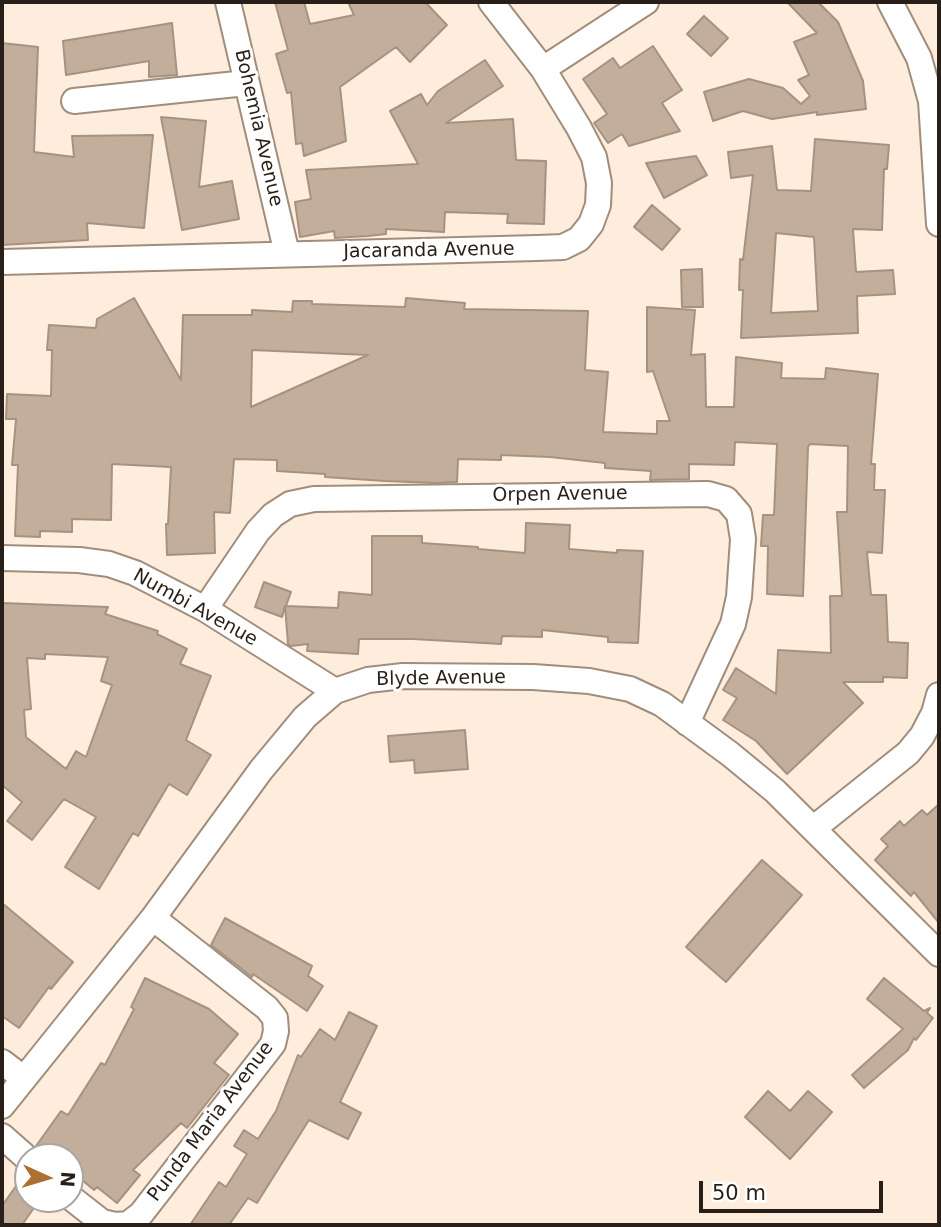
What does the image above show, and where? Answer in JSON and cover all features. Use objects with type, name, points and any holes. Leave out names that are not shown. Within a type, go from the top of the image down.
[{"type":"street","name":"Bohemia Avenue","points":[[228,2],[287,254]]},
{"type":"street","name":"Jacaranda Avenue","points":[[2,262],[563,247],[579,239],[591,224],[598,205],[599,183],[594,157],[544,69],[491,2]]},
{"type":"street","points":[[544,69],[646,2]]},
{"type":"street","points":[[890,2],[919,58],[932,101],[939,224]]},
{"type":"street","points":[[74,101],[246,83]]},
{"type":"street","name":"Orpen Avenue","points":[[205,609],[258,531],[273,514],[290,504],[314,499],[708,494],[726,499],[739,514],[743,539],[739,597],[733,624],[687,723]]},
{"type":"street","name":"Numbi Avenue","points":[[2,558],[37,557],[109,564],[135,573],[205,609],[335,691]]},
{"type":"street","name":"Blyde Avenue","points":[[2,1106],[153,918],[261,770],[305,717],[335,691],[368,680],[403,676],[533,677],[589,681],[630,689],[662,704],[748,768],[814,828],[939,954]]},
{"type":"street","points":[[814,828],[908,753],[922,736],[934,713],[939,695]]},
{"type":"street","name":"Punda Maria Avenue","points":[[84,1207],[102,1222],[115,1225],[128,1224],[141,1214],[273,1044],[275,1018],[267,1008],[153,918]]},
{"type":"street","points":[[2,1062],[23,1078]]},
{"type":"building","points":[[275,2],[304,2],[310,24],[354,15],[348,2],[425,2],[447,25],[410,62],[396,47],[340,87],[346,141],[304,156],[302,143],[296,144],[291,92],[287,93],[276,54],[288,50]]},
{"type":"building","points":[[787,2],[818,2],[838,22],[863,81],[866,109],[817,115],[817,112],[772,119],[743,111],[713,121],[704,92],[749,79],[783,88],[801,104],[810,96],[798,80],[809,75],[794,42],[817,33]]},
{"type":"building","points":[[704,16],[728,38],[711,56],[687,34]]},
{"type":"building","points":[[172,23],[177,75],[149,77],[149,61],[66,75],[63,41]]},
{"type":"building","points":[[2,43],[38,47],[34,152],[74,157],[72,136],[153,135],[144,228],[87,223],[88,240],[2,245]]},
{"type":"building","points":[[653,46],[682,90],[662,103],[680,131],[629,146],[622,134],[608,143],[594,123],[607,114],[583,79],[613,58],[620,68]]},
{"type":"building","points":[[485,60],[503,86],[446,123],[513,119],[516,160],[546,161],[544,224],[507,223],[508,214],[445,212],[444,232],[386,229],[386,234],[368,236],[335,238],[334,231],[300,237],[295,202],[311,199],[306,170],[418,164],[390,111],[421,94],[427,105],[438,91]]},
{"type":"building","points":[[161,117],[206,121],[199,187],[232,181],[239,219],[182,230]]},
{"type":"building","points":[[815,139],[889,145],[887,169],[884,169],[882,230],[853,229],[856,272],[893,270],[895,294],[857,296],[858,333],[741,338],[743,290],[739,290],[740,259],[743,260],[753,175],[731,178],[728,152],[772,146],[777,190],[811,191]],"holes":[[[776,233],[814,237],[818,311],[771,313]]]},
{"type":"building","points":[[696,156],[707,175],[664,198],[646,163]]},
{"type":"building","points":[[652,205],[680,229],[662,250],[634,227]]},
{"type":"building","points":[[702,269],[703,307],[682,307],[681,270]]},
{"type":"building","points":[[134,298],[181,380],[183,315],[252,315],[252,310],[292,312],[293,301],[405,307],[406,298],[465,303],[464,309],[588,311],[585,370],[608,372],[603,432],[657,434],[657,421],[670,421],[653,371],[647,372],[647,307],[695,310],[691,355],[705,354],[706,407],[734,407],[736,357],[782,363],[781,378],[825,379],[826,368],[878,374],[871,464],[875,464],[874,490],[885,490],[882,553],[867,552],[871,595],[886,595],[888,642],[908,643],[907,678],[883,677],[883,682],[843,682],[863,703],[787,774],[756,741],[723,720],[737,698],[723,690],[736,668],[776,694],[778,650],[831,653],[830,596],[842,596],[837,512],[847,512],[848,446],[810,444],[808,447],[803,596],[767,594],[768,546],[761,546],[763,515],[774,515],[777,444],[735,442],[734,465],[689,464],[689,479],[650,480],[651,471],[605,468],[605,463],[550,457],[501,455],[501,460],[458,459],[457,482],[436,483],[325,477],[325,474],[277,471],[277,460],[234,459],[230,513],[214,512],[215,553],[167,555],[166,524],[171,467],[112,464],[111,520],[72,519],[72,532],[40,531],[40,537],[15,536],[18,465],[12,465],[16,419],[6,419],[7,394],[51,396],[52,350],[47,350],[49,325],[96,328],[97,319]],"holes":[[[252,350],[368,355],[251,407]]]},
{"type":"building","points":[[526,523],[570,525],[569,549],[617,553],[617,550],[643,551],[638,643],[608,642],[608,637],[542,630],[542,637],[502,636],[501,644],[359,639],[358,654],[307,651],[308,644],[288,644],[285,606],[282,617],[255,607],[264,582],[291,592],[286,606],[338,608],[339,592],[372,595],[372,536],[422,536],[422,543],[525,553]]},
{"type":"building","points":[[2,603],[108,607],[105,614],[158,631],[157,634],[187,649],[180,664],[211,676],[186,740],[211,755],[187,795],[169,784],[138,836],[133,833],[99,889],[65,867],[96,817],[64,799],[32,840],[7,821],[22,802],[2,785]],"holes":[[[45,654],[108,657],[101,681],[112,685],[86,757],[76,751],[66,769],[26,737],[24,710],[31,709],[27,658],[45,659]]]},
{"type":"building","points":[[465,730],[468,769],[415,773],[414,760],[390,762],[388,736]]},
{"type":"building","points":[[939,804],[939,923],[914,892],[911,896],[875,860],[888,846],[881,839],[900,821],[904,826],[922,810],[927,815]]},
{"type":"building","points":[[762,860],[802,895],[726,982],[686,947]]},
{"type":"building","points":[[2,903],[73,962],[51,989],[49,987],[19,1028],[2,1016]]},
{"type":"building","points":[[225,918],[312,966],[308,976],[323,986],[307,1011],[253,974],[252,977],[211,945]]},
{"type":"building","points":[[145,978],[209,1009],[238,1034],[214,1063],[229,1075],[187,1128],[181,1123],[133,1170],[140,1175],[117,1203],[97,1187],[94,1190],[84,1182],[84,1143],[38,1143],[61,1111],[68,1115],[101,1063],[105,1065],[134,1009],[131,1007]]},
{"type":"building","points":[[884,978],[924,1011],[930,1008],[927,1013],[933,1018],[916,1040],[914,1038],[908,1050],[864,1088],[852,1075],[903,1029],[867,999]]},
{"type":"building","points":[[349,1012],[377,1026],[340,1102],[361,1113],[348,1139],[309,1120],[257,1203],[248,1198],[229,1225],[190,1225],[219,1182],[226,1187],[247,1154],[234,1146],[244,1130],[258,1139],[276,1111],[298,1055],[301,1057],[320,1029],[335,1040]]},
{"type":"building","points":[[768,1091],[790,1111],[808,1091],[832,1112],[790,1159],[745,1117]]},
{"type":"building","points":[[14,1189],[14,1213],[30,1213],[22,1225],[2,1225],[2,1206]]}]
